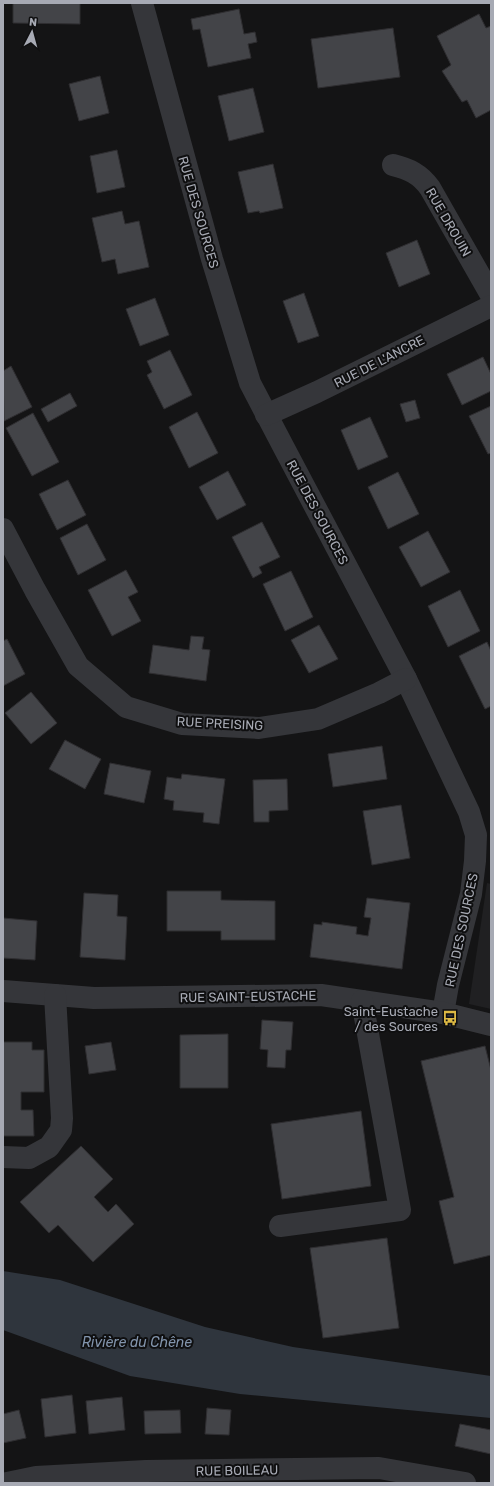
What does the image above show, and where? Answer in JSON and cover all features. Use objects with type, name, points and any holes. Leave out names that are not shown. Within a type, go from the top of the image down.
[{"type":"street","name":"RUE DES SOURCES","points":[[142,3],[212,259],[250,383],[406,679],[469,812],[476,835],[471,894],[448,985],[443,1013]]},
{"type":"street","name":"RUE DROUIN","points":[[393,165],[413,172],[425,181],[491,295]]},
{"type":"street","name":"RUE DE L'ANCRE","points":[[266,415],[317,392],[491,306]]},
{"type":"street","name":"RUE PREISING","points":[[3,529],[35,590],[78,666],[126,707],[182,724],[259,728],[318,719],[379,693],[406,679]]},
{"type":"street","name":"RUE SAINT-EUSTACHE","points":[[3,991],[94,998],[321,995],[443,1013],[491,1025]]},
{"type":"street","points":[[3,1157],[29,1158],[49,1147],[61,1130],[62,1118],[55,995]]},
{"type":"street","points":[[280,1226],[400,1210],[362,1001]]},
{"type":"street","name":"RUE BOILEAU","points":[[7,1483],[36,1477],[146,1471],[380,1468],[465,1483]]},
{"type":"shaded area","points":[[487,883],[491,884],[491,1009],[469,1004]]},
{"type":"water","name":"Rivière du Chêne","points":[[3,1271],[60,1280],[205,1327],[293,1347],[491,1376],[491,1418],[240,1394],[130,1376],[3,1330]]},
{"type":"building","points":[[13,3],[80,3],[80,24],[13,23]]},
{"type":"building","points":[[239,9],[244,34],[255,32],[257,42],[248,44],[251,58],[208,67],[200,29],[193,30],[191,19]]},
{"type":"building","points":[[479,14],[486,28],[491,26],[491,110],[476,118],[467,100],[462,102],[442,71],[451,65],[437,36]]},
{"type":"building","points":[[393,28],[400,77],[318,88],[311,39]]},
{"type":"building","points":[[100,76],[109,113],[79,121],[69,84]]},
{"type":"building","points":[[253,88],[264,132],[229,141],[218,96]]},
{"type":"building","points":[[117,150],[125,187],[97,193],[90,156]]},
{"type":"building","points":[[273,164],[283,208],[260,213],[259,211],[248,213],[238,172]]},
{"type":"building","points":[[122,211],[125,224],[139,221],[149,267],[118,274],[115,259],[102,262],[92,218]]},
{"type":"building","points":[[417,240],[430,274],[399,287],[386,253]]},
{"type":"building","points":[[304,293],[319,336],[298,343],[283,301]]},
{"type":"building","points":[[155,298],[169,335],[140,346],[126,309]]},
{"type":"building","points":[[170,350],[192,395],[164,409],[147,375],[152,372],[147,361]]},
{"type":"building","points":[[483,357],[491,374],[491,391],[462,405],[447,374]]},
{"type":"building","points":[[11,366],[32,407],[4,421],[3,371]]},
{"type":"building","points":[[70,393],[77,406],[48,422],[41,409]]},
{"type":"building","points":[[415,400],[420,418],[406,422],[400,404]]},
{"type":"building","points":[[491,406],[491,453],[488,454],[469,416]]},
{"type":"building","points":[[197,412],[218,453],[189,468],[169,427]]},
{"type":"building","points":[[33,413],[59,462],[32,476],[6,428]]},
{"type":"building","points":[[370,417],[388,457],[358,470],[341,430]]},
{"type":"building","points":[[228,471],[246,505],[217,520],[199,487]]},
{"type":"building","points":[[398,472],[419,514],[388,529],[368,487]]},
{"type":"building","points":[[68,480],[86,515],[57,530],[39,494]]},
{"type":"building","points":[[262,522],[280,557],[259,567],[262,573],[253,578],[232,537]]},
{"type":"building","points":[[87,524],[106,560],[78,575],[60,538]]},
{"type":"building","points":[[428,531],[450,572],[421,587],[399,547]]},
{"type":"building","points":[[126,570],[138,592],[128,597],[141,621],[112,636],[88,590]]},
{"type":"building","points":[[291,571],[313,617],[285,631],[263,584]]},
{"type":"building","points":[[460,590],[480,631],[448,647],[428,606]]},
{"type":"building","points":[[319,625],[338,659],[309,673],[291,640]]},
{"type":"building","points":[[191,636],[204,637],[202,649],[210,650],[206,681],[149,673],[153,645],[189,650]]},
{"type":"building","points":[[7,639],[25,674],[3,686],[3,641]]},
{"type":"building","points":[[487,642],[491,651],[491,706],[485,709],[459,656]]},
{"type":"building","points":[[31,692],[57,723],[31,744],[5,713]]},
{"type":"building","points":[[65,740],[101,759],[85,789],[49,769]]},
{"type":"building","points":[[382,746],[387,779],[333,787],[328,754]]},
{"type":"building","points":[[110,763],[151,771],[144,803],[104,794]]},
{"type":"building","points":[[182,774],[225,779],[219,824],[203,822],[204,813],[173,810],[174,801],[164,799],[167,777],[181,779]]},
{"type":"building","points":[[287,779],[288,810],[269,811],[269,822],[254,822],[253,780]]},
{"type":"building","points":[[401,805],[410,858],[372,865],[363,811]]},
{"type":"building","points":[[167,891],[221,891],[221,900],[275,901],[275,940],[221,940],[221,931],[167,931]]},
{"type":"building","points":[[84,893],[118,895],[117,916],[127,917],[125,960],[80,957]]},
{"type":"building","points":[[367,898],[410,903],[402,969],[310,957],[314,924],[322,925],[322,922],[357,927],[356,934],[368,936],[371,918],[364,917]]},
{"type":"building","points":[[3,918],[37,921],[35,960],[3,958]]},
{"type":"building","points":[[262,1020],[293,1022],[291,1050],[286,1050],[285,1068],[267,1067],[268,1050],[260,1049]]},
{"type":"building","points":[[228,1034],[228,1088],[180,1088],[180,1035]]},
{"type":"building","points":[[3,1042],[32,1042],[32,1050],[44,1050],[44,1092],[21,1092],[21,1110],[33,1110],[34,1136],[3,1136]]},
{"type":"building","points":[[111,1042],[116,1070],[89,1074],[85,1046]]},
{"type":"building","points":[[485,1046],[491,1070],[491,1255],[454,1264],[439,1201],[454,1197],[421,1061]]},
{"type":"building","points":[[361,1111],[371,1186],[282,1199],[271,1124]]},
{"type":"building","points":[[81,1146],[113,1179],[94,1197],[108,1212],[116,1204],[134,1224],[93,1262],[58,1225],[49,1233],[20,1202]]},
{"type":"building","points":[[387,1238],[399,1328],[323,1338],[310,1248]]},
{"type":"building","points":[[72,1395],[76,1433],[45,1437],[41,1399]]},
{"type":"building","points":[[122,1397],[125,1430],[89,1434],[86,1401]]},
{"type":"building","points":[[207,1408],[231,1410],[229,1435],[205,1434]]},
{"type":"building","points":[[19,1410],[26,1438],[3,1443],[3,1414]]},
{"type":"building","points":[[180,1410],[181,1433],[145,1434],[144,1411]]},
{"type":"building","points":[[460,1424],[491,1430],[491,1454],[455,1446]]},
{"type":"place","name":"Saint-Eustache / des Sources","points":[[450,1018]]}]
